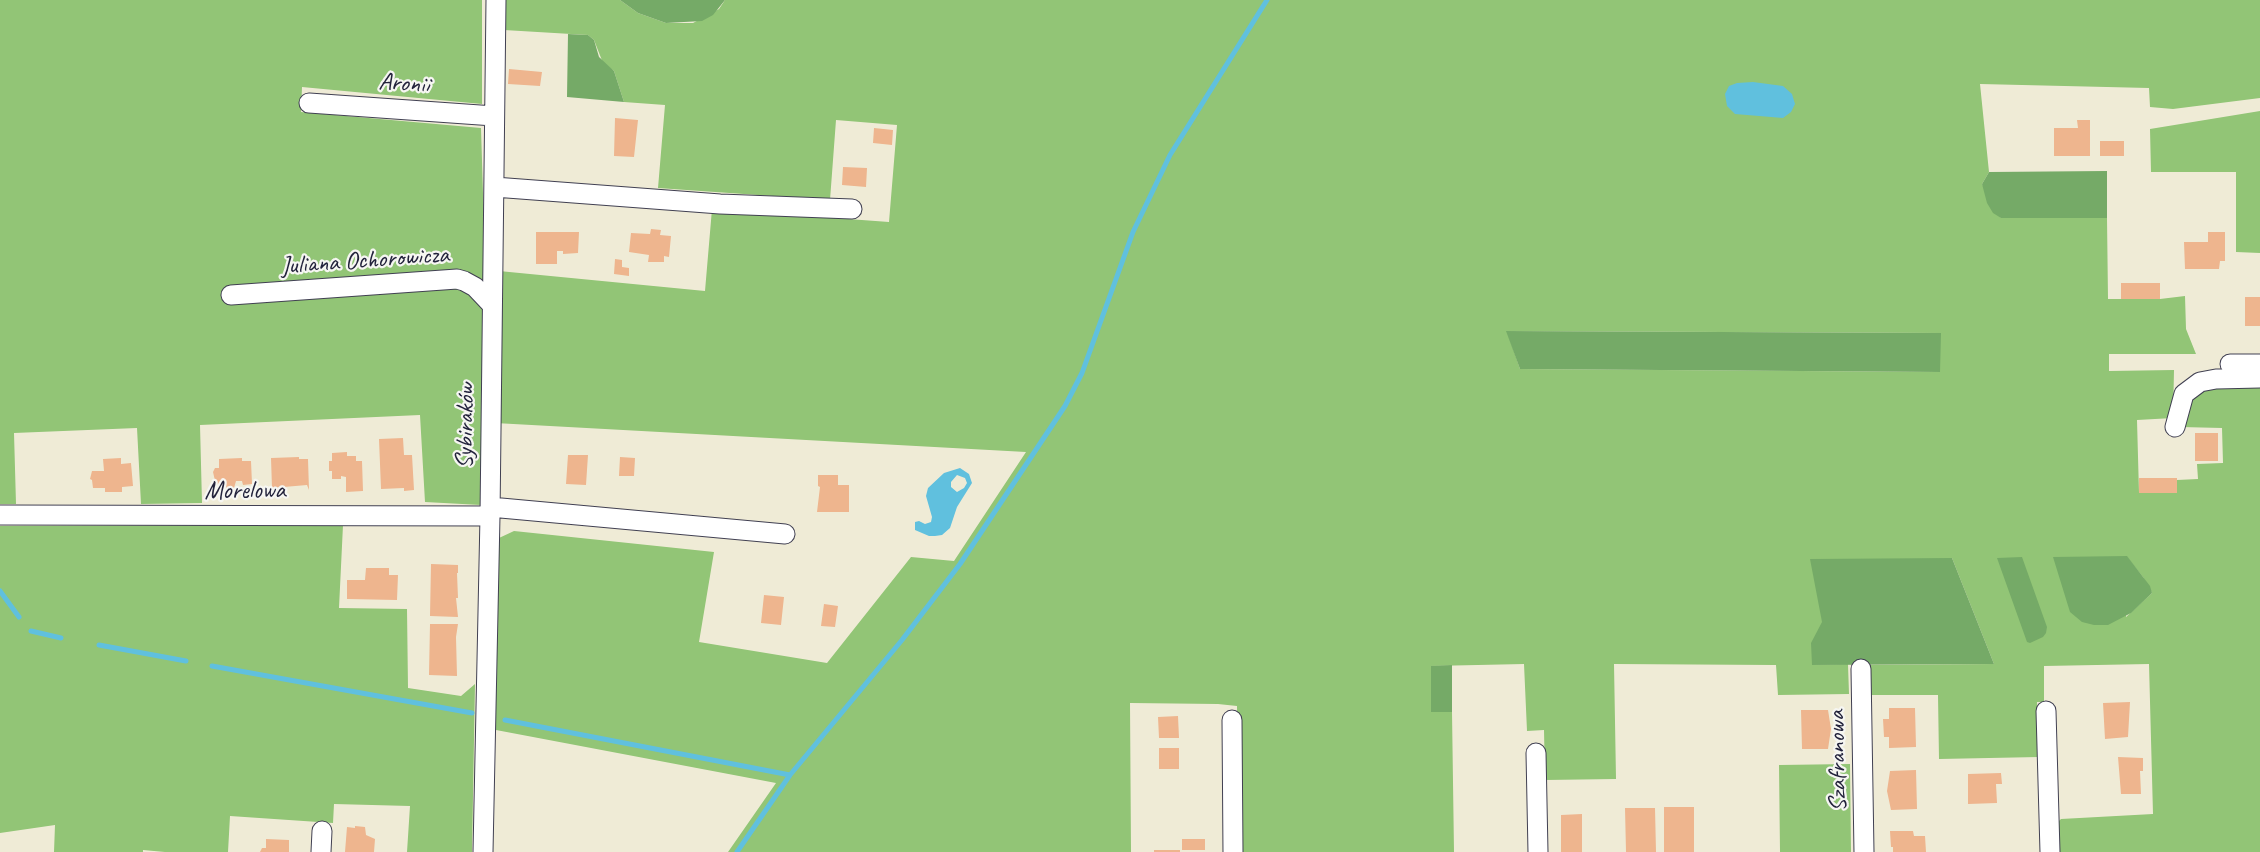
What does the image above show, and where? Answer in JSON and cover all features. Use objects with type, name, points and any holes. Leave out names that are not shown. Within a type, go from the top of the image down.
[{"type":"street","name":"Sybiraków","points":[[483,852],[490,512],[496,0]]},
{"type":"street","name":"Aronii","points":[[309,103],[494,116]]},
{"type":"street","points":[[494,187],[720,204],[852,209]]},
{"type":"street","name":"Juliana Ochorowicza","points":[[231,295],[457,279],[464,280],[475,287],[492,305]]},
{"type":"street","points":[[2230,364],[2260,364]]},
{"type":"street","points":[[2175,428],[2184,394],[2200,382],[2216,379],[2260,378]]},
{"type":"street","name":"Morelowa","points":[[0,515],[490,512],[785,534]]},
{"type":"street","name":"Szafranowa","points":[[1861,669],[1864,852]]},
{"type":"street","points":[[2046,711],[2050,852]]},
{"type":"street","points":[[1232,720],[1233,852]]},
{"type":"street","points":[[1536,753],[1538,852]]},
{"type":"street","points":[[321,852],[322,831]]},
{"type":"green space","points":[[0,0],[482,0],[482,104],[302,87],[301,112],[481,128],[486,292],[464,271],[227,288],[456,285],[470,291],[488,311],[481,505],[425,502],[420,415],[200,425],[202,503],[141,504],[137,428],[14,433],[16,504],[0,504]]},
{"type":"green space","points":[[504,0],[620,0],[638,13],[666,23],[693,23],[719,9],[725,0],[2260,0],[2260,98],[2173,109],[2150,107],[2149,88],[1980,84],[1989,172],[1982,184],[2001,218],[2107,218],[2108,299],[2160,299],[2185,296],[2186,329],[2196,354],[2109,354],[2109,371],[2174,370],[2173,418],[2137,420],[2139,493],[2177,493],[2177,480],[2198,479],[2197,464],[2223,463],[2222,428],[2181,427],[2182,406],[2202,388],[2260,387],[2260,852],[2058,852],[2057,823],[2061,819],[2153,814],[2149,664],[2044,666],[2044,702],[2037,702],[2039,757],[1939,759],[1938,695],[1867,695],[1868,665],[1994,664],[1952,558],[1821,609],[1823,622],[1818,632],[1812,665],[1848,664],[1849,694],[1778,695],[1776,665],[1614,664],[1616,779],[1545,780],[1544,730],[1527,731],[1524,664],[1431,666],[1431,712],[1452,712],[1454,852],[1238,852],[1237,706],[1130,703],[1131,852],[728,852],[776,783],[496,730],[492,698],[499,538],[514,531],[714,552],[699,642],[827,663],[911,557],[954,561],[1026,452],[495,423],[499,271],[705,291],[712,209],[889,222],[897,125],[836,120],[830,200],[658,188],[665,105],[624,102],[614,71],[603,63],[594,40],[588,35],[504,30]],"holes":[[[1507,331],[1940,333],[1940,372],[1520,369]],[[2126,556],[2143,577],[2152,593],[2126,617]]]},
{"type":"green space","points":[[620,0],[725,0],[713,15],[702,21],[666,23],[638,13]]},
{"type":"green space","points":[[568,34],[588,35],[594,40],[599,57],[614,71],[624,102],[567,97]]},
{"type":"green space","points":[[2260,111],[2260,253],[2236,252],[2236,172],[2151,172],[2150,129]]},
{"type":"green space","points":[[2107,171],[2107,218],[2001,218],[1993,213],[1987,203],[1982,184],[1989,172]]},
{"type":"green space","points":[[1506,331],[1941,333],[1940,372],[1520,369]]},
{"type":"green space","points":[[343,525],[339,608],[407,609],[408,688],[461,696],[475,684],[472,852],[407,852],[410,806],[334,804],[333,823],[230,816],[228,852],[143,850],[143,852],[54,852],[55,825],[0,833],[0,526]]},
{"type":"green space","points":[[2127,556],[2150,586],[2152,593],[2131,613],[2108,625],[2094,625],[2082,622],[2070,612],[2053,557]]},
{"type":"green space","points":[[2022,557],[2047,627],[2043,637],[2030,643],[2027,642],[1997,558]]},
{"type":"green space","points":[[1952,558],[1994,664],[1812,665],[1811,643],[1822,622],[1810,559]]},
{"type":"green space","points":[[1452,665],[1452,712],[1431,712],[1431,666]]},
{"type":"green space","points":[[1850,764],[1851,852],[1780,852],[1779,765]]},
{"type":"water","points":[[1753,82],[1783,86],[1792,94],[1795,104],[1791,112],[1783,118],[1735,114],[1727,106],[1725,94],[1729,86],[1737,83]]},
{"type":"water","points":[[960,468],[969,474],[972,483],[957,507],[950,528],[942,535],[929,536],[915,530],[915,522],[919,521],[925,524],[931,522],[932,517],[926,496],[928,488],[944,473]],"holes":[[[957,475],[965,478],[967,483],[964,488],[957,492],[951,487],[951,482]]]},
{"type":"building","points":[[509,69],[542,72],[540,86],[508,84]]},
{"type":"building","points":[[615,118],[638,120],[634,157],[614,156]]},
{"type":"building","points":[[2077,120],[2090,120],[2090,156],[2054,156],[2054,128],[2078,128]]},
{"type":"building","points":[[874,128],[893,130],[892,145],[873,143]]},
{"type":"building","points":[[2100,141],[2124,141],[2124,156],[2100,156]]},
{"type":"building","points":[[843,167],[867,168],[866,187],[842,185]]},
{"type":"building","points":[[651,229],[661,230],[660,235],[671,236],[669,257],[664,256],[664,262],[648,262],[649,255],[629,252],[631,233],[650,234]]},
{"type":"building","points":[[536,232],[579,232],[578,253],[563,254],[563,251],[557,251],[557,264],[536,264]]},
{"type":"building","points":[[2208,232],[2225,232],[2225,261],[2220,261],[2219,269],[2185,269],[2184,242],[2208,242]]},
{"type":"building","points":[[615,259],[622,260],[622,267],[629,268],[629,276],[614,274]]},
{"type":"building","points":[[2121,283],[2160,283],[2160,299],[2121,299]]},
{"type":"building","points":[[2245,297],[2260,297],[2260,326],[2245,326]]},
{"type":"building","points":[[2195,433],[2218,433],[2218,461],[2195,461]]},
{"type":"building","points":[[403,438],[404,455],[412,455],[414,490],[404,491],[404,488],[381,489],[379,439]]},
{"type":"building","points":[[347,452],[347,456],[356,456],[356,461],[362,461],[363,491],[346,492],[346,477],[341,476],[341,479],[332,479],[332,471],[329,471],[329,461],[332,461],[332,453]]},
{"type":"building","points":[[568,455],[588,455],[586,485],[566,484]]},
{"type":"building","points":[[299,457],[299,459],[308,459],[309,490],[307,485],[272,488],[271,458]]},
{"type":"building","points":[[620,457],[635,458],[634,476],[619,476]]},
{"type":"building","points":[[121,458],[121,464],[131,463],[133,486],[122,487],[122,492],[105,492],[105,488],[93,488],[92,480],[90,479],[92,471],[104,471],[103,459]]},
{"type":"building","points":[[242,458],[242,461],[251,461],[252,484],[243,485],[242,481],[236,481],[234,488],[226,489],[224,486],[216,485],[213,472],[215,468],[219,468],[219,459]]},
{"type":"building","points":[[818,475],[838,475],[838,485],[849,485],[849,512],[817,512],[820,487],[818,486]]},
{"type":"building","points":[[2139,478],[2177,478],[2177,493],[2139,493]]},
{"type":"building","points":[[431,564],[458,565],[458,598],[456,598],[458,617],[430,616]]},
{"type":"building","points":[[366,568],[389,568],[389,575],[398,575],[397,600],[347,599],[347,580],[365,580]]},
{"type":"building","points":[[764,595],[784,597],[781,625],[761,623]]},
{"type":"building","points":[[824,604],[838,606],[835,627],[821,626]]},
{"type":"building","points":[[430,624],[458,624],[456,637],[457,676],[429,675]]},
{"type":"building","points":[[2130,702],[2128,737],[2105,739],[2103,703]]},
{"type":"building","points":[[1889,708],[1915,708],[1916,747],[1889,748],[1889,737],[1884,737],[1883,719],[1889,719]]},
{"type":"building","points":[[1801,710],[1828,710],[1831,729],[1828,749],[1802,749]]},
{"type":"building","points":[[1178,716],[1179,738],[1159,738],[1158,717]]},
{"type":"building","points":[[1159,748],[1179,748],[1179,769],[1159,769]]},
{"type":"building","points":[[2118,757],[2143,758],[2143,771],[2140,771],[2141,794],[2121,794]]},
{"type":"building","points":[[1916,770],[1917,809],[1891,810],[1887,791],[1890,771]]},
{"type":"building","points":[[2001,773],[2002,784],[1996,784],[1997,803],[1968,804],[1968,774]]},
{"type":"building","points":[[1664,807],[1694,807],[1694,852],[1664,852]]},
{"type":"building","points":[[1625,808],[1655,808],[1656,852],[1626,852]]},
{"type":"building","points":[[1582,814],[1582,852],[1561,852],[1561,815]]},
{"type":"building","points":[[355,826],[365,827],[366,835],[375,839],[374,852],[345,852],[347,827],[355,828]]},
{"type":"building","points":[[1890,831],[1913,831],[1914,836],[1925,836],[1926,852],[1893,852]]},
{"type":"building","points":[[266,839],[289,840],[289,852],[260,852],[262,848],[266,848]]},
{"type":"building","points":[[1182,839],[1205,839],[1205,850],[1182,850]]},
{"type":"building","points":[[1154,850],[1180,850],[1180,852],[1154,852]]},
{"type":"waterway","points":[[737,852],[790,775],[902,640],[960,564],[1065,406],[1082,373],[1133,232],[1170,155],[1267,0]]},
{"type":"waterway","points":[[0,591],[19,617]]},
{"type":"waterway","points":[[31,631],[61,638]]},
{"type":"waterway","points":[[99,645],[186,661]]},
{"type":"waterway","points":[[212,666],[472,713]]},
{"type":"waterway","points":[[505,720],[790,775]]}]
